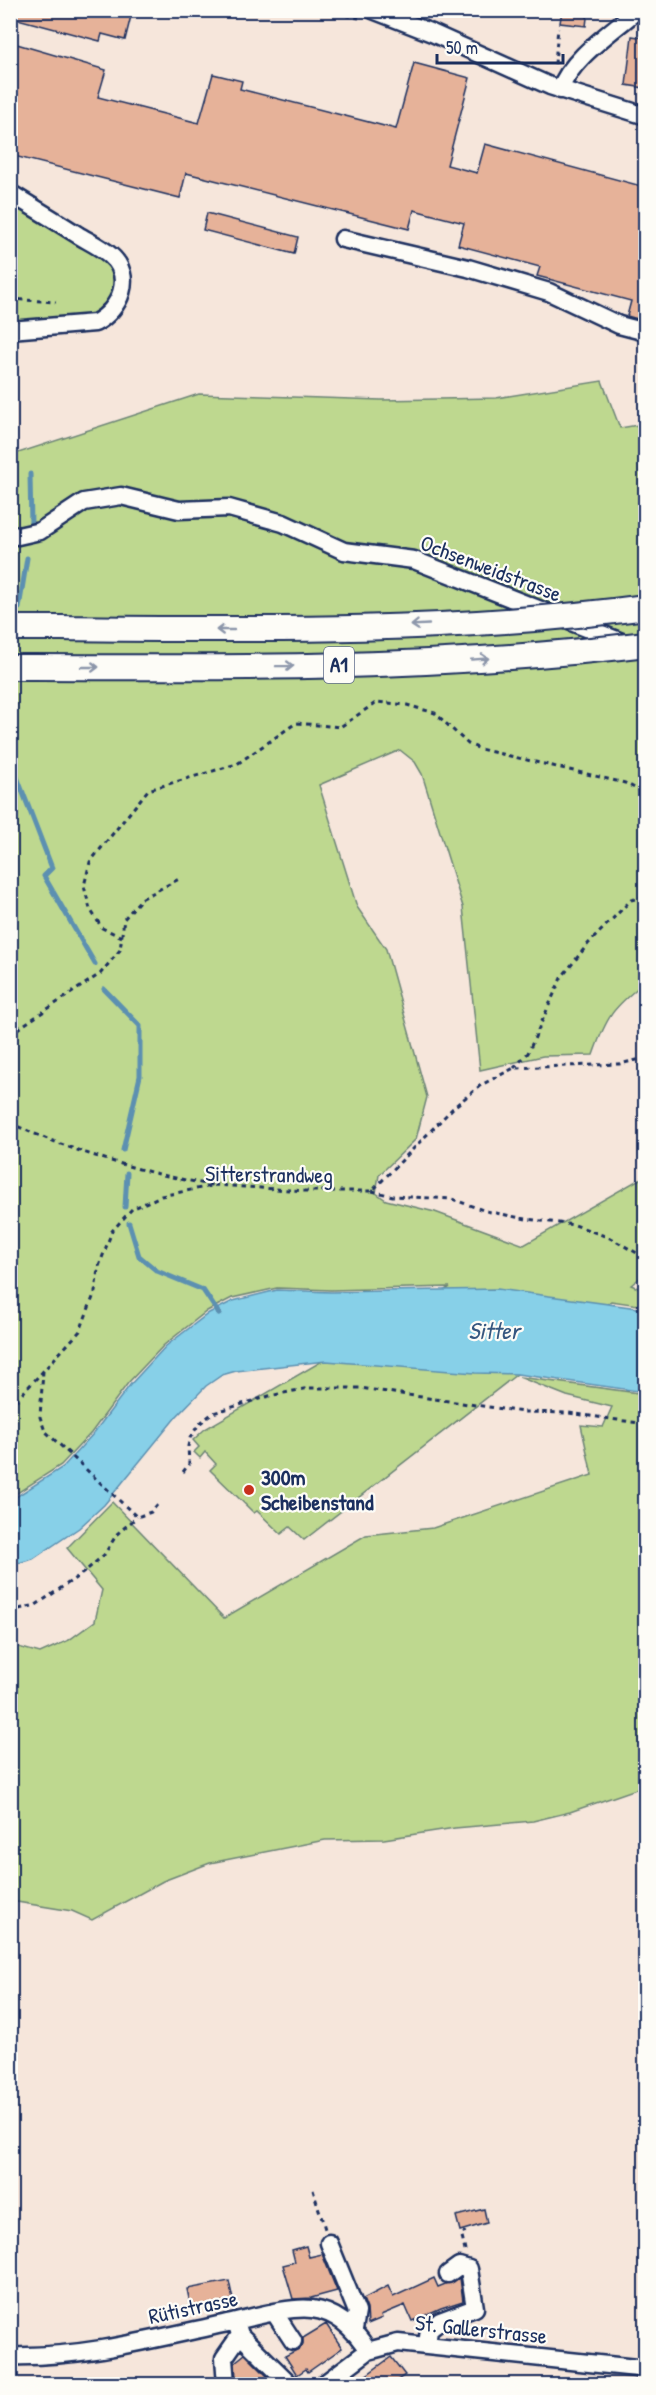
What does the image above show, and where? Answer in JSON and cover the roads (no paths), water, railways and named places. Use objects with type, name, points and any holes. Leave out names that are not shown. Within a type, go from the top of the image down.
[{"type":"highway","name":"A1","points":[[10,628],[233,630],[402,626],[540,618],[645,607]]},
{"type":"highway","name":"A1","points":[[21,667],[394,664],[499,658],[645,644]]},
{"type":"street","points":[[373,10],[432,33],[560,90],[645,116]]},
{"type":"street","points":[[560,90],[565,77],[575,64],[638,10]]},
{"type":"street","points":[[10,194],[110,255],[122,271],[124,281],[118,302],[95,323],[10,330]]},
{"type":"street","points":[[343,238],[468,268],[539,289],[619,325],[645,332]]},
{"type":"street","name":"Ochsenweidstrasse","points":[[10,534],[18,536],[40,531],[84,502],[121,496],[179,510],[229,508],[283,523],[344,551],[414,560],[645,651]]},
{"type":"street","points":[[329,2243],[357,2312],[354,2329]]},
{"type":"street","points":[[427,2345],[429,2330],[440,2321],[475,2308],[469,2269],[459,2266],[448,2274]]},
{"type":"street","name":"Rütistrasse","points":[[10,2356],[56,2355],[161,2337],[238,2328],[274,2312],[311,2308],[327,2312],[354,2329],[368,2352]]},
{"type":"street","points":[[274,2312],[293,2341]]},
{"type":"street","points":[[226,2385],[224,2358],[238,2328],[289,2383]]},
{"type":"street","name":"St. Gallerstrasse","points":[[324,2385],[368,2352],[398,2343],[645,2369]]},
{"type":"water","name":"Sitter","points":[[497,1289],[645,1309],[645,1392],[517,1374],[475,1373],[326,1361],[236,1371],[222,1375],[206,1386],[176,1417],[104,1505],[79,1528],[33,1559],[11,1565],[11,1500],[63,1467],[93,1434],[130,1385],[166,1346],[209,1313],[233,1301],[277,1290],[331,1292]]},
{"type":"waterway","points":[[30,474],[31,525]]},
{"type":"waterway","points":[[19,608],[27,558]]},
{"type":"waterway","points":[[10,759],[52,868],[44,876],[95,964]]},
{"type":"waterway","points":[[104,989],[140,1026],[140,1076],[123,1150]]},
{"type":"waterway","points":[[125,1207],[127,1173]]},
{"type":"waterway","points":[[129,1223],[139,1256],[157,1271],[203,1290],[219,1314]]},
{"type":"place","name":"300m Scheibenstand","points":[[249,1490]]}]
